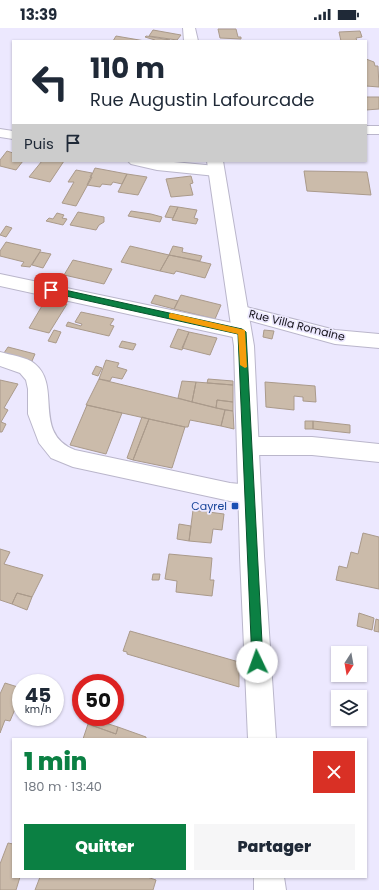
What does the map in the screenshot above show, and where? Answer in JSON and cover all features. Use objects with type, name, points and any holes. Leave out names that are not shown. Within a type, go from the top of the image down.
[{"type":"main road","points":[[189,28],[191,40]]},
{"type":"main road","points":[[215,166],[241,322],[262,738]]},
{"type":"main road","points":[[269,878],[270,890]]},
{"type":"street","points":[[367,130],[379,130]]},
{"type":"street","points":[[0,132],[12,135]]},
{"type":"street","points":[[141,162],[156,165],[215,166]]},
{"type":"street","name":"Rue Villa Romaine","points":[[0,280],[241,322],[335,337],[379,341]]},
{"type":"street","points":[[0,359],[27,368],[35,377],[38,389],[38,414],[46,437],[58,452],[73,458],[230,492],[250,494]]},
{"type":"street","points":[[248,446],[312,446],[379,453]]},
{"type":"building","points":[[218,29],[236,29],[238,37],[241,37],[241,39],[220,38]]},
{"type":"building","points":[[153,30],[181,35],[177,40],[149,36]]},
{"type":"building","points":[[360,31],[362,37],[356,38],[357,40],[341,40],[339,32]]},
{"type":"building","points":[[116,36],[139,40],[114,40]]},
{"type":"building","points":[[146,36],[170,40],[155,40],[145,37]]},
{"type":"building","points":[[367,59],[374,62],[375,66],[378,66],[379,87],[367,86]]},
{"type":"building","points":[[367,97],[379,97],[379,109],[367,110]]},
{"type":"building","points":[[7,151],[12,153],[12,162],[22,162],[16,170],[0,166],[0,160]]},
{"type":"building","points":[[41,162],[63,162],[50,182],[29,177]]},
{"type":"building","points":[[95,168],[127,174],[122,184],[113,182],[111,185],[102,184],[100,187],[87,185]]},
{"type":"building","points":[[76,170],[92,173],[90,177],[92,177],[76,206],[62,203],[74,182],[68,182]]},
{"type":"building","points":[[304,171],[367,172],[371,195],[307,191]]},
{"type":"building","points":[[127,174],[147,177],[138,195],[118,192]]},
{"type":"building","points":[[191,176],[193,183],[190,184],[193,195],[171,197],[166,179]]},
{"type":"building","points":[[170,206],[178,207],[173,218],[165,217]]},
{"type":"building","points":[[178,207],[197,210],[194,218],[198,219],[196,224],[172,220]]},
{"type":"building","points":[[131,211],[162,217],[160,222],[128,216]]},
{"type":"building","points":[[78,212],[104,217],[104,222],[99,225],[96,230],[70,225]]},
{"type":"building","points":[[57,213],[64,215],[62,218],[67,219],[63,225],[46,221],[49,218],[53,219]]},
{"type":"building","points":[[6,226],[12,228],[6,237],[0,235]]},
{"type":"building","points":[[6,242],[41,250],[30,267],[21,266],[24,262],[0,256],[0,251]]},
{"type":"building","points":[[130,246],[169,255],[160,271],[121,262]]},
{"type":"building","points":[[173,246],[183,248],[182,252],[202,256],[200,261],[169,255]]},
{"type":"building","points":[[40,252],[51,254],[43,268],[32,265]]},
{"type":"building","points":[[169,255],[211,264],[205,278],[176,271],[174,274],[160,271]]},
{"type":"building","points":[[73,260],[112,269],[104,284],[64,275]]},
{"type":"building","points":[[155,295],[178,301],[174,309],[151,303]]},
{"type":"building","points":[[181,295],[221,305],[215,319],[174,309]]},
{"type":"building","points":[[46,299],[67,304],[49,333],[29,328]]},
{"type":"building","points":[[81,312],[114,319],[110,325],[114,326],[109,336],[66,326],[68,322],[81,326],[82,324],[75,322]]},
{"type":"building","points":[[178,329],[189,332],[182,350],[170,347]]},
{"type":"building","points":[[54,330],[61,332],[56,343],[48,341]]},
{"type":"building","points":[[264,330],[274,331],[272,339],[263,337]]},
{"type":"building","points":[[189,332],[217,338],[210,355],[182,348]]},
{"type":"building","points":[[122,341],[136,344],[133,350],[119,347]]},
{"type":"building","points":[[8,347],[35,354],[32,361],[4,353]]},
{"type":"building","points":[[106,360],[119,363],[117,367],[127,370],[122,379],[112,377],[110,381],[99,379]]},
{"type":"building","points":[[96,366],[102,368],[98,376],[92,374]]},
{"type":"building","points":[[99,379],[225,410],[221,426],[190,420],[188,427],[185,427],[86,405]]},
{"type":"building","points":[[208,379],[233,381],[233,385],[207,383]]},
{"type":"building","points":[[0,380],[18,384],[4,408],[8,410],[1,422],[6,424],[2,432],[0,432]]},
{"type":"building","points":[[182,381],[196,382],[192,402],[178,398]]},
{"type":"building","points":[[196,382],[233,385],[233,402],[217,400],[216,408],[192,402]]},
{"type":"building","points":[[265,382],[315,386],[316,402],[303,401],[303,397],[294,396],[294,410],[266,407]]},
{"type":"building","points":[[217,400],[233,402],[233,411],[216,408]]},
{"type":"building","points":[[87,405],[122,413],[106,454],[70,445]]},
{"type":"building","points":[[225,410],[233,411],[234,429],[221,426]]},
{"type":"building","points":[[142,417],[149,419],[133,460],[127,458]]},
{"type":"building","points":[[149,419],[185,427],[172,468],[133,460]]},
{"type":"building","points":[[305,421],[313,421],[313,429],[305,429]]},
{"type":"building","points":[[313,421],[350,425],[350,433],[313,429]]},
{"type":"building","points":[[193,510],[224,514],[222,530],[213,529],[211,543],[189,541]]},
{"type":"building","points":[[179,524],[191,526],[189,541],[177,539]]},
{"type":"building","points":[[363,533],[379,537],[379,589],[336,580],[339,566],[347,568],[351,552],[358,554]]},
{"type":"building","points":[[0,549],[10,552],[4,564],[43,575],[32,597],[17,593],[12,604],[0,600]]},
{"type":"building","points":[[169,554],[212,558],[210,580],[214,580],[212,596],[176,592],[177,581],[165,579]]},
{"type":"building","points":[[153,574],[160,574],[159,580],[152,580]]},
{"type":"building","points":[[17,593],[32,597],[27,610],[12,604]]},
{"type":"building","points":[[359,613],[374,618],[372,630],[357,626]]},
{"type":"building","points":[[376,619],[379,620],[379,632],[374,631]]},
{"type":"building","points":[[130,631],[239,662],[239,687],[127,654],[127,652],[123,651]]},
{"type":"building","points":[[5,683],[12,685],[12,716],[10,721],[5,720],[0,733],[0,694]]},
{"type":"building","points":[[87,726],[94,726],[116,734],[118,727],[146,738],[83,738]]},
{"type":"building","points":[[94,726],[118,727],[116,734]]},
{"type":"building","points":[[8,843],[12,844],[12,878],[20,878],[16,890],[0,890],[0,864]]},
{"type":"building","points":[[40,878],[150,878],[156,880],[153,890],[35,890]]},
{"type":"slow traffic","points":[[171,316],[242,332],[245,365]]},
{"type":"place","name":"Cayrel","points":[[235,506]]},
{"type":"route","points":[[51,290],[242,332],[244,346],[257,662]]}]
